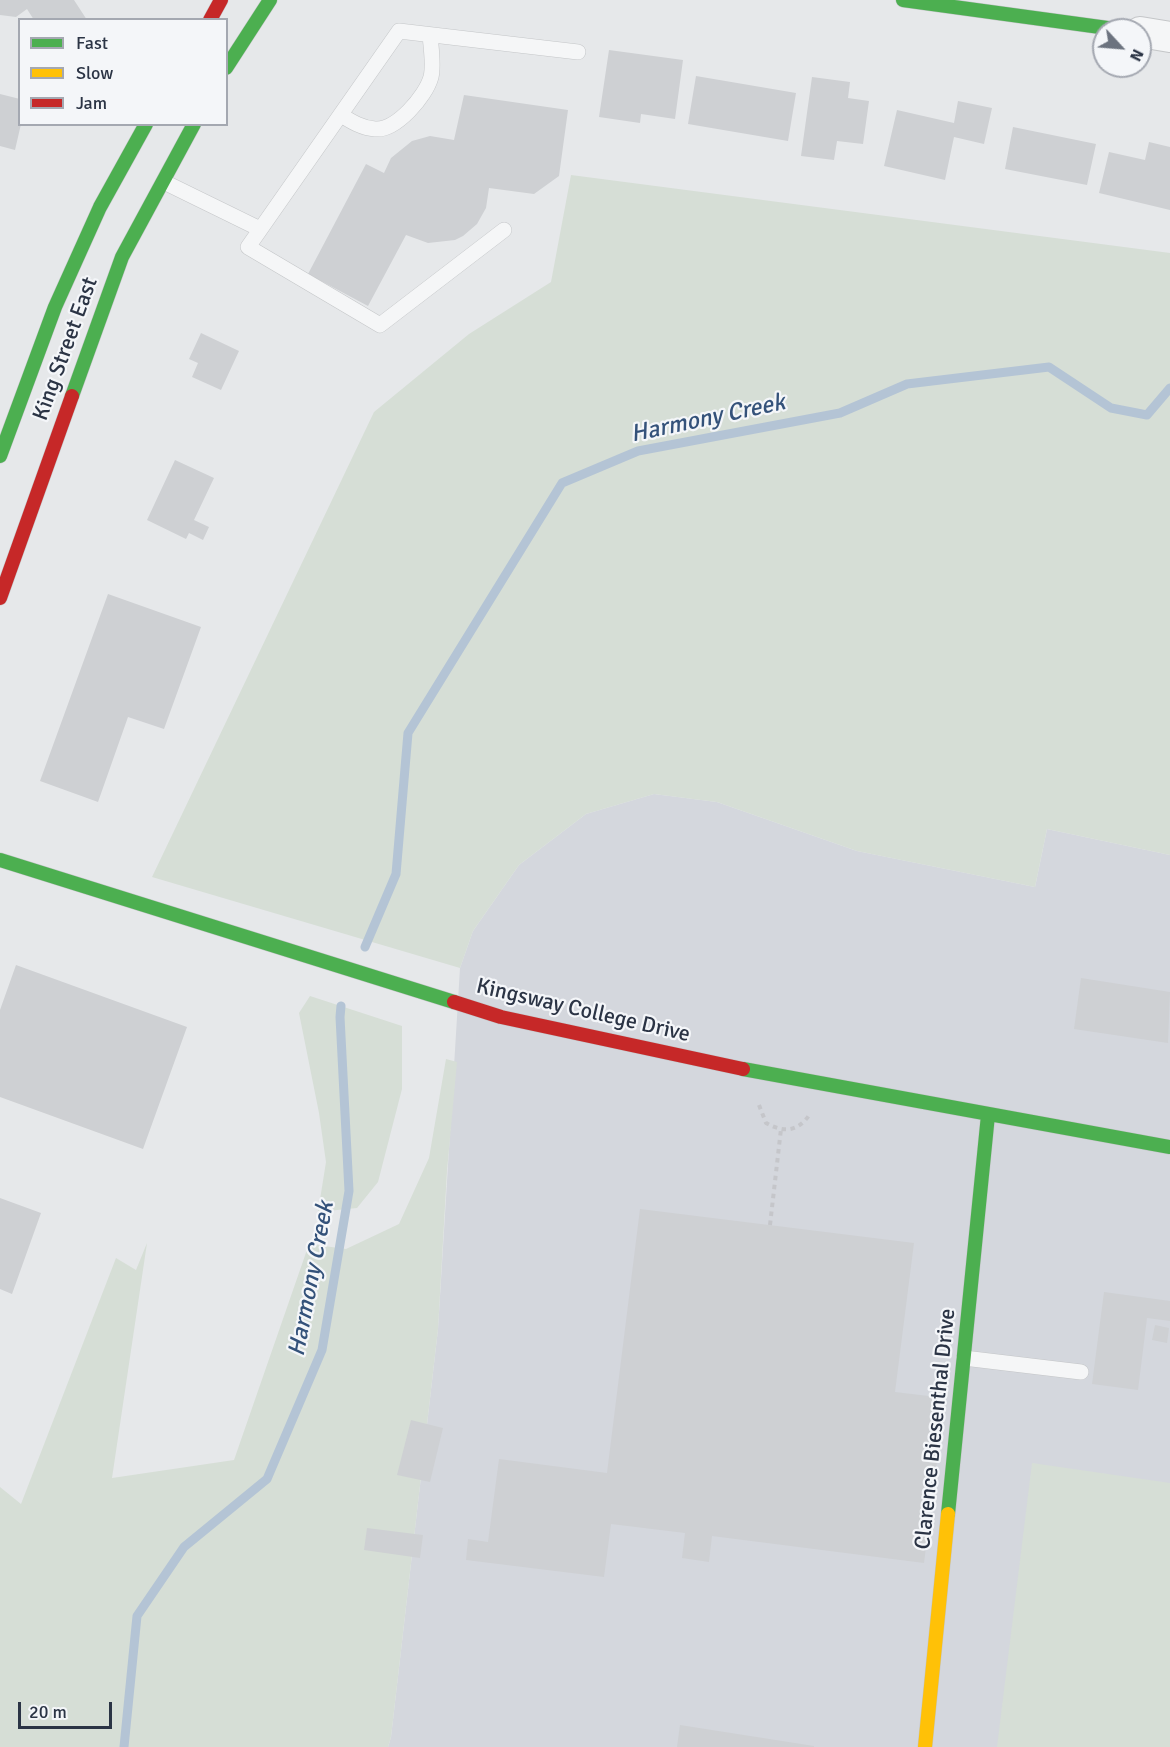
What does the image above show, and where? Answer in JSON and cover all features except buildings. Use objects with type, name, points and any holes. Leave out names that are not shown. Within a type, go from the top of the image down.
[{"type":"street","points":[[211,18],[221,0]]},
{"type":"street","points":[[228,65],[270,0]]},
{"type":"street","points":[[903,0],[1092,26]]},
{"type":"street","points":[[1152,34],[1170,37]]},
{"type":"street","name":"King Street East","points":[[0,456],[55,307],[100,207],[145,126]]},
{"type":"street","name":"King Street East","points":[[0,598],[122,256],[193,126]]},
{"type":"street","name":"Kingsway College Drive","points":[[0,860],[501,1017],[719,1065],[1170,1147]]},
{"type":"street","name":"Clarence Biesenthal Drive","points":[[925,1747],[988,1115]]},
{"type":"lane","points":[[504,230],[380,325],[248,247],[399,31],[578,52]]},
{"type":"lane","points":[[340,115],[357,125],[378,130],[398,120],[419,101],[431,77],[430,35]]},
{"type":"lane","points":[[164,182],[260,229]]},
{"type":"lane","points":[[964,1358],[1082,1372]]},
{"type":"path","points":[[759,1101],[766,1123],[780,1130],[790,1130],[802,1124],[813,1105]]},
{"type":"path","points":[[770,1225],[780,1130]]},
{"type":"shaded area","points":[[571,175],[1170,253],[1170,855],[1047,829],[1035,887],[857,851],[717,802],[654,794],[586,814],[519,865],[473,931],[460,968],[152,877],[374,412],[469,334],[551,282]]},
{"type":"shaded area","points":[[654,794],[717,802],[857,851],[1035,887],[1047,829],[1170,855],[1170,1747],[388,1747],[438,1329],[460,968],[473,931],[519,865],[586,814]]},
{"type":"shaded area","points":[[310,996],[402,1026],[402,1089],[378,1182],[357,1208],[318,1212],[326,1162],[319,1113],[299,1013]]},
{"type":"shaded area","points":[[446,1059],[457,1062],[447,1171],[438,1329],[388,1747],[0,1747],[0,1487],[21,1504],[116,1258],[136,1270],[147,1243],[112,1478],[234,1460],[309,1244],[346,1249],[399,1224],[429,1158]]},
{"type":"shaded area","points":[[1032,1463],[1170,1483],[1170,1747],[997,1747]]},
{"type":"waterway","name":"Harmony Creek","points":[[365,947],[396,874],[408,733],[562,483],[638,451],[840,413],[907,384],[1049,367],[1111,408],[1147,415],[1170,388]]},
{"type":"waterway","name":"Harmony Creek","points":[[124,1747],[137,1616],[184,1547],[267,1479],[322,1350],[349,1191],[341,1006]]},
{"type":"traffic: fast","points":[[228,65],[270,0]]},
{"type":"traffic: fast","points":[[903,0],[1092,26]]},
{"type":"traffic: fast","points":[[0,456],[55,307],[100,207],[145,126]]},
{"type":"traffic: fast","points":[[72,396],[122,257],[193,126]]},
{"type":"traffic: fast","points":[[0,860],[454,1002]]},
{"type":"traffic: fast","points":[[743,1069],[1170,1147]]},
{"type":"traffic: fast","points":[[948,1514],[988,1115]]},
{"type":"traffic: slow","points":[[925,1747],[948,1514]]},
{"type":"traffic: jam","points":[[211,18],[221,0]]},
{"type":"traffic: jam","points":[[0,598],[72,396]]},
{"type":"traffic: jam","points":[[454,1002],[501,1017],[743,1069]]}]
